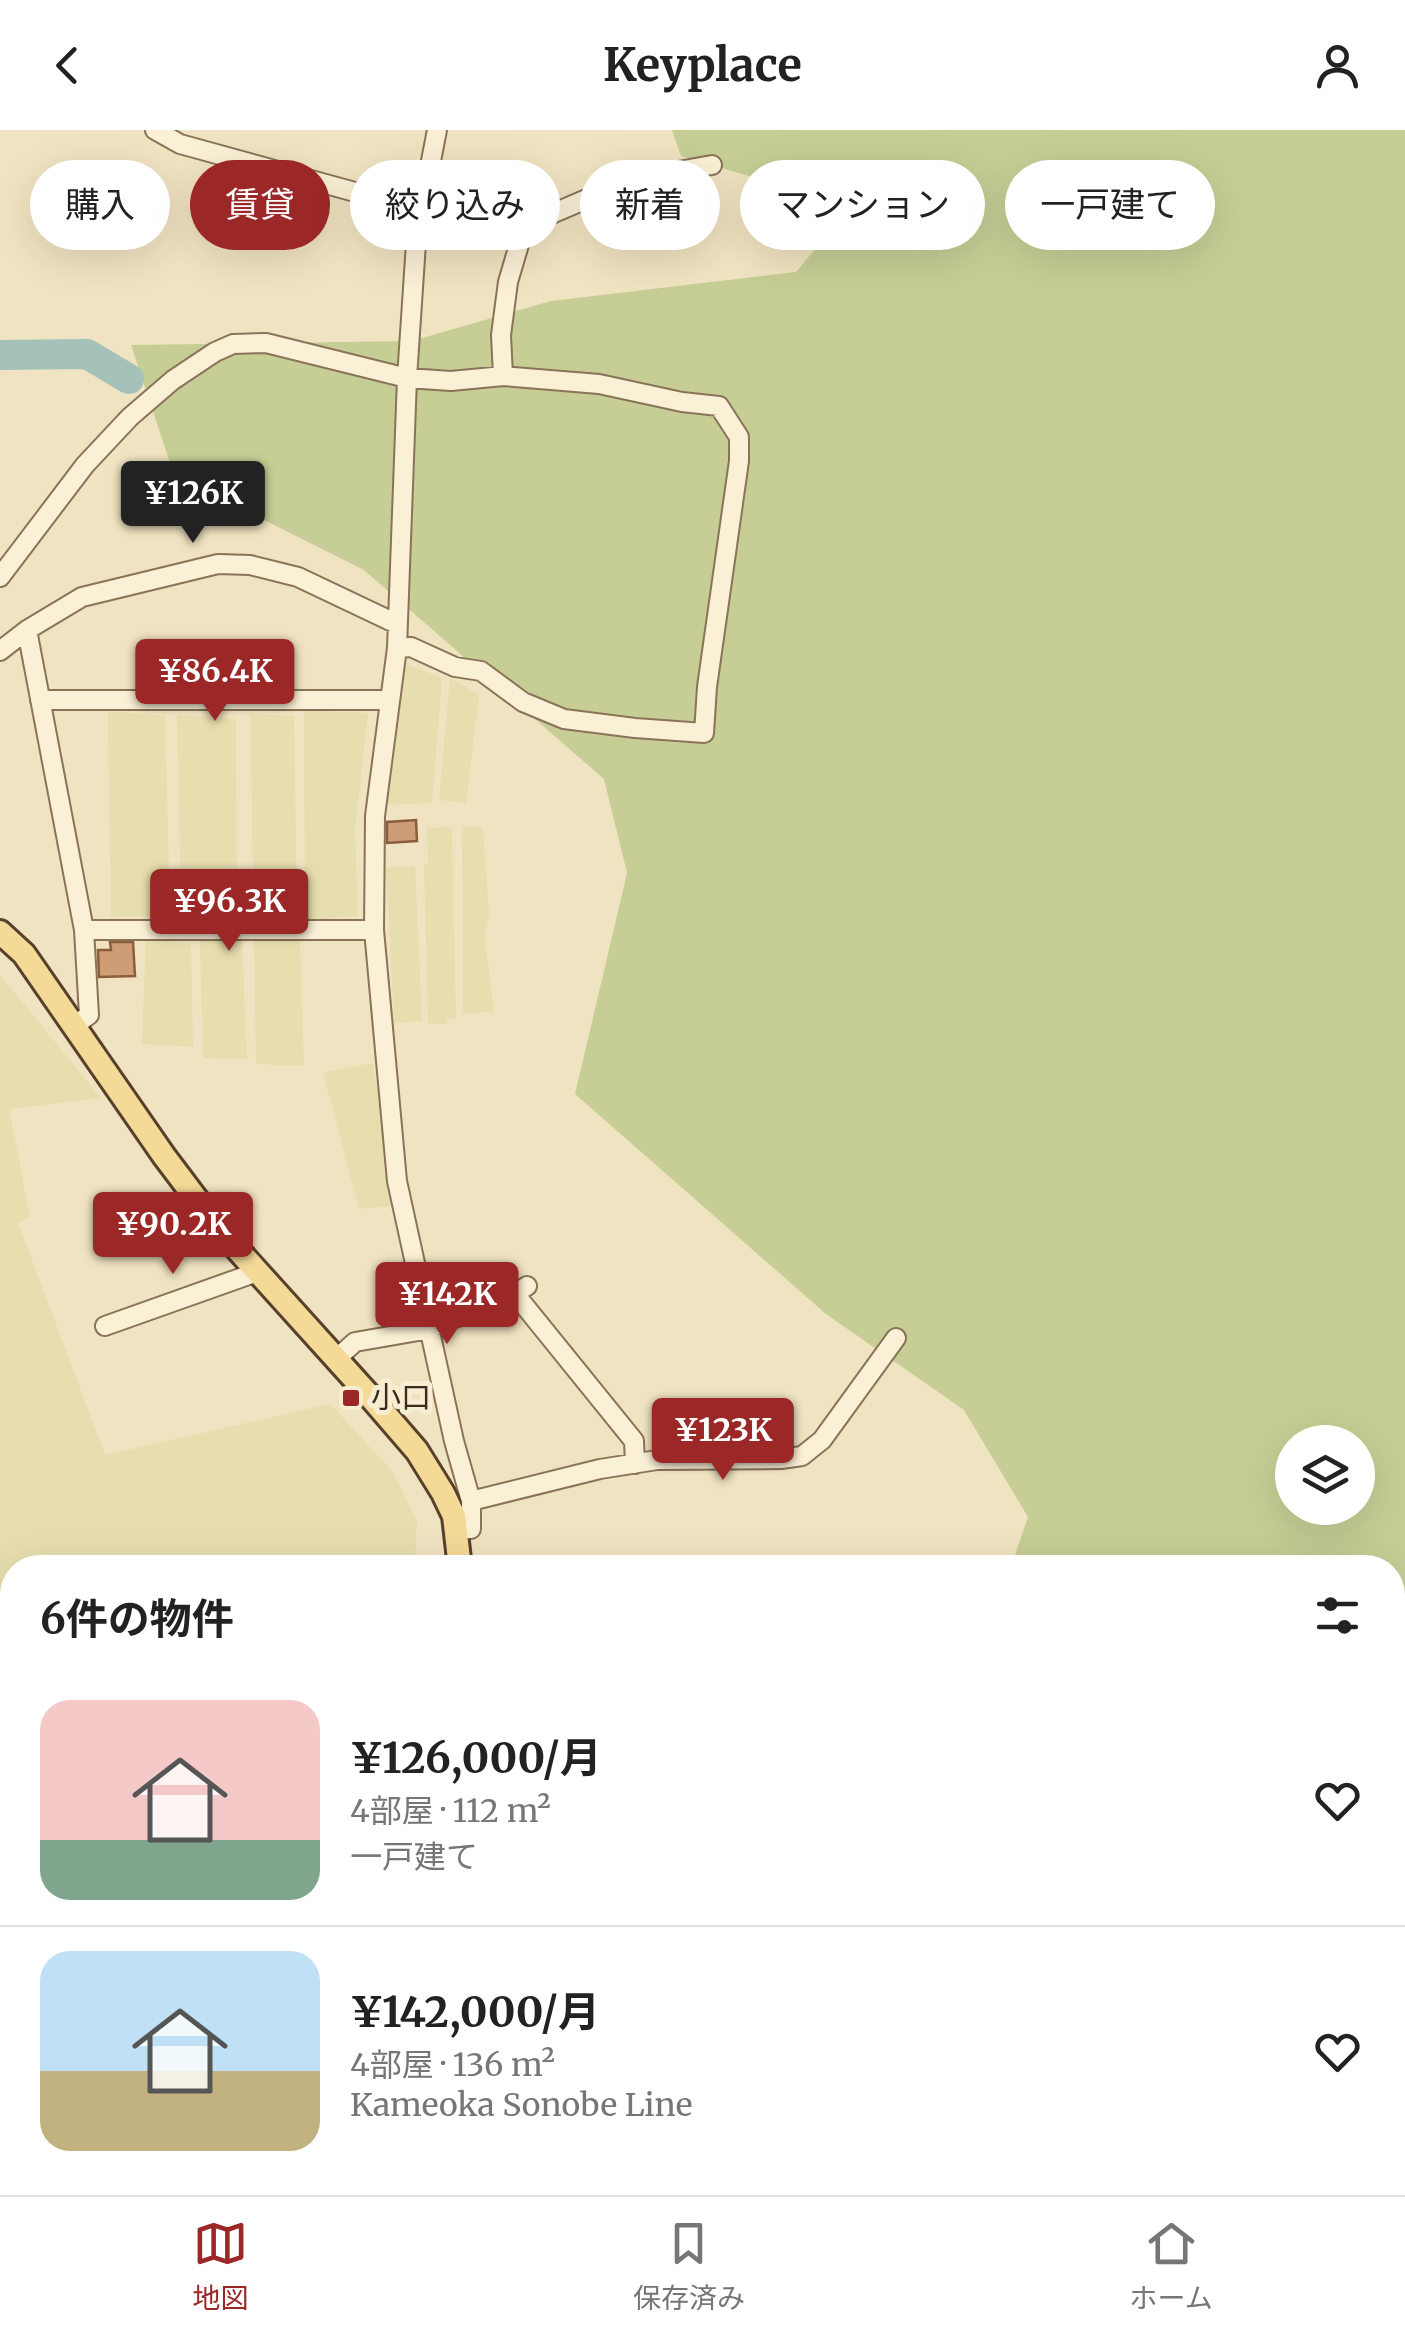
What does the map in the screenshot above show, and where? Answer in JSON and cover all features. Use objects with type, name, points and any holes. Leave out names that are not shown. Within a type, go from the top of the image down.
[{"type":"main road","points":[[0,932],[24,954],[219,1229],[416,1451],[454,1516],[459,1555]]},
{"type":"street","points":[[155,130],[180,144],[350,191]]},
{"type":"street","points":[[431,160],[436,130]]},
{"type":"street","points":[[415,250],[406,378],[397,648],[375,816],[374,930],[397,1182],[454,1441],[471,1501],[471,1530],[456,1530]]},
{"type":"street","points":[[503,376],[501,335],[508,282],[517,250]]},
{"type":"street","points":[[0,577],[86,464],[130,417],[173,380],[233,344],[266,343],[406,378],[450,381],[503,376],[599,384],[719,406],[739,437],[739,461],[704,733],[564,718],[524,702],[481,671],[454,667],[411,647],[397,648]]},
{"type":"street","points":[[0,651],[82,597],[218,564],[250,564],[298,577],[397,624]]},
{"type":"street","points":[[27,630],[84,930],[90,1015],[74,1026]]},
{"type":"street","points":[[40,700],[390,700]]},
{"type":"street","points":[[84,930],[374,930]]},
{"type":"street","points":[[105,1326],[256,1272]]},
{"type":"street","points":[[336,1359],[354,1342],[430,1329],[494,1307],[521,1290],[634,1441],[636,1464]]},
{"type":"street","points":[[471,1501],[600,1469],[657,1460],[802,1456],[822,1440],[896,1338]]},
{"type":"shaded area","points":[[406,664],[442,678],[432,803],[386,805]]},
{"type":"shaded area","points":[[450,677],[479,695],[466,803],[439,800]]},
{"type":"shaded area","points":[[304,710],[368,713],[355,832],[358,916],[305,920]]},
{"type":"shaded area","points":[[108,711],[165,716],[170,915],[111,917]]},
{"type":"shaded area","points":[[250,714],[294,716],[297,914],[254,914]]},
{"type":"shaded area","points":[[177,715],[236,719],[237,912],[181,914]]},
{"type":"shaded area","points":[[462,825],[483,828],[489,913],[485,939],[494,1011],[463,1014]]},
{"type":"shaded area","points":[[452,827],[456,1019],[447,1019],[447,1024],[428,1024],[424,865],[428,863],[427,828]]},
{"type":"shaded area","points":[[415,866],[422,1021],[394,1023],[386,868]]},
{"type":"shaded area","points":[[146,938],[191,944],[193,1047],[142,1044]]},
{"type":"shaded area","points":[[200,941],[242,941],[247,1059],[203,1058]]},
{"type":"shaded area","points":[[254,941],[300,941],[304,1066],[256,1064]]},
{"type":"shaded area","points":[[0,975],[101,1098],[9,1109],[30,1217],[18,1223],[105,1455],[330,1404],[393,1472],[417,1521],[416,1555],[0,1555]]},
{"type":"shaded area","points":[[373,1063],[397,1205],[359,1209],[323,1072]]},
{"type":"green space","points":[[672,130],[1405,130],[1405,1555],[1015,1555],[1028,1517],[964,1410],[826,1314],[575,1094],[627,873],[604,779],[364,570],[174,475],[131,345],[412,341],[551,301],[796,272],[814,250],[985,250],[985,160],[740,160],[740,173],[720,167],[720,160],[681,156]]},
{"type":"building","points":[[416,820],[417,841],[387,843],[387,822]]},
{"type":"building","points":[[110,942],[133,942],[135,976],[99,977],[98,950],[111,950]]},
{"type":"waterway","points":[[0,355],[87,354],[129,379]]},
{"type":"place","name":"小口","points":[[351,1398]]}]
